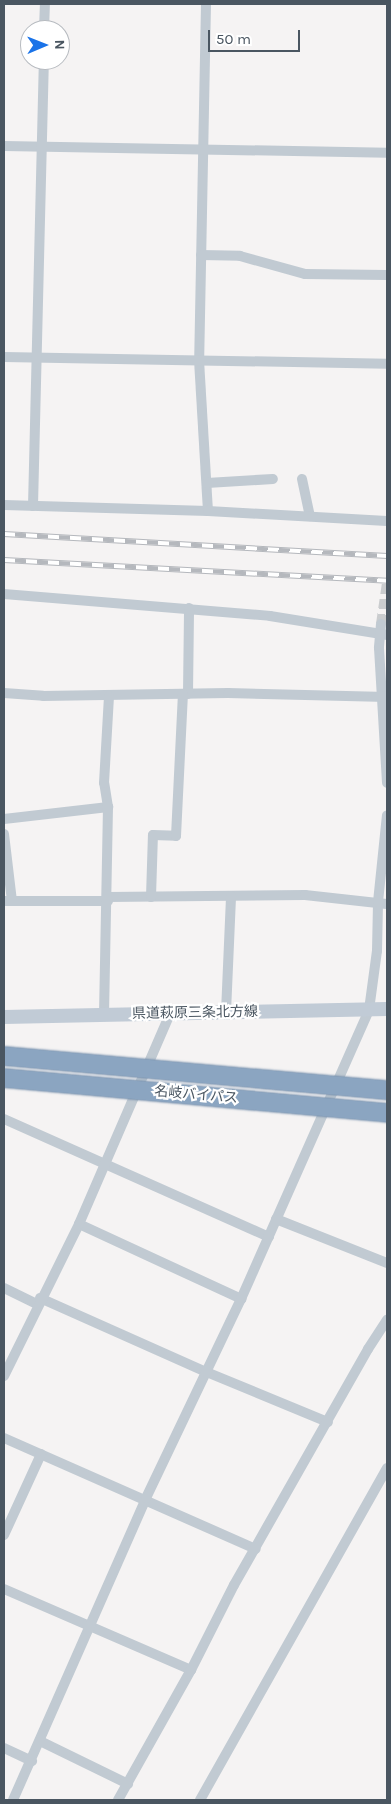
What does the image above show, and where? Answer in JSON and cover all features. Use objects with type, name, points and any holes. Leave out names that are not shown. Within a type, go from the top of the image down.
[{"type":"highway","name":"名岐バイパス","points":[[4,1056],[387,1090]]},
{"type":"highway","name":"名岐バイパス","points":[[4,1078],[387,1113]]},
{"type":"main road","name":"県道萩原三条北方線","points":[[4,1017],[387,1009]]},
{"type":"street","points":[[44,20],[45,4]]},
{"type":"street","points":[[206,4],[199,360],[208,511]]},
{"type":"street","points":[[34,506],[39,358],[44,70]]},
{"type":"street","points":[[4,146],[387,154]]},
{"type":"street","points":[[201,255],[240,256],[305,274],[387,275]]},
{"type":"street","points":[[4,357],[387,364]]},
{"type":"street","points":[[207,483],[273,479]]},
{"type":"street","points":[[302,479],[310,516]]},
{"type":"street","points":[[4,505],[208,511],[387,520]]},
{"type":"street","points":[[4,594],[189,608],[270,616],[383,631],[387,783]]},
{"type":"street","points":[[151,897],[152,835],[176,836],[186,694],[189,608]]},
{"type":"street","points":[[4,693],[109,696],[186,694],[384,696]]},
{"type":"street","points":[[104,1015],[108,899],[108,807],[104,783],[109,696]]},
{"type":"street","points":[[4,819],[108,807]]},
{"type":"street","points":[[13,1800],[91,1629],[146,1498],[204,1372],[241,1299],[369,1010],[383,903],[387,815]]},
{"type":"street","points":[[4,834],[8,901],[305,895],[383,903]]},
{"type":"street","points":[[226,1012],[231,896]]},
{"type":"street","points":[[4,1376],[78,1224],[170,1014]]},
{"type":"street","points":[[4,1119],[105,1162],[269,1237]]},
{"type":"street","points":[[276,1219],[387,1263]]},
{"type":"street","points":[[78,1224],[241,1299]]},
{"type":"street","points":[[4,1288],[328,1422]]},
{"type":"street","points":[[118,1800],[256,1549],[387,1320]]},
{"type":"street","points":[[4,1438],[146,1498],[256,1549]]},
{"type":"street","points":[[4,1535],[41,1454]]},
{"type":"street","points":[[200,1800],[303,1622],[387,1468]]},
{"type":"street","points":[[4,1589],[91,1629],[191,1670]]},
{"type":"street","points":[[40,1741],[128,1784]]},
{"type":"street","points":[[4,1748],[32,1761]]},
{"type":"tunnel","points":[[381,624],[387,583]]},
{"type":"railway","points":[[4,534],[387,556]]},
{"type":"railway","points":[[4,560],[387,581]]}]
